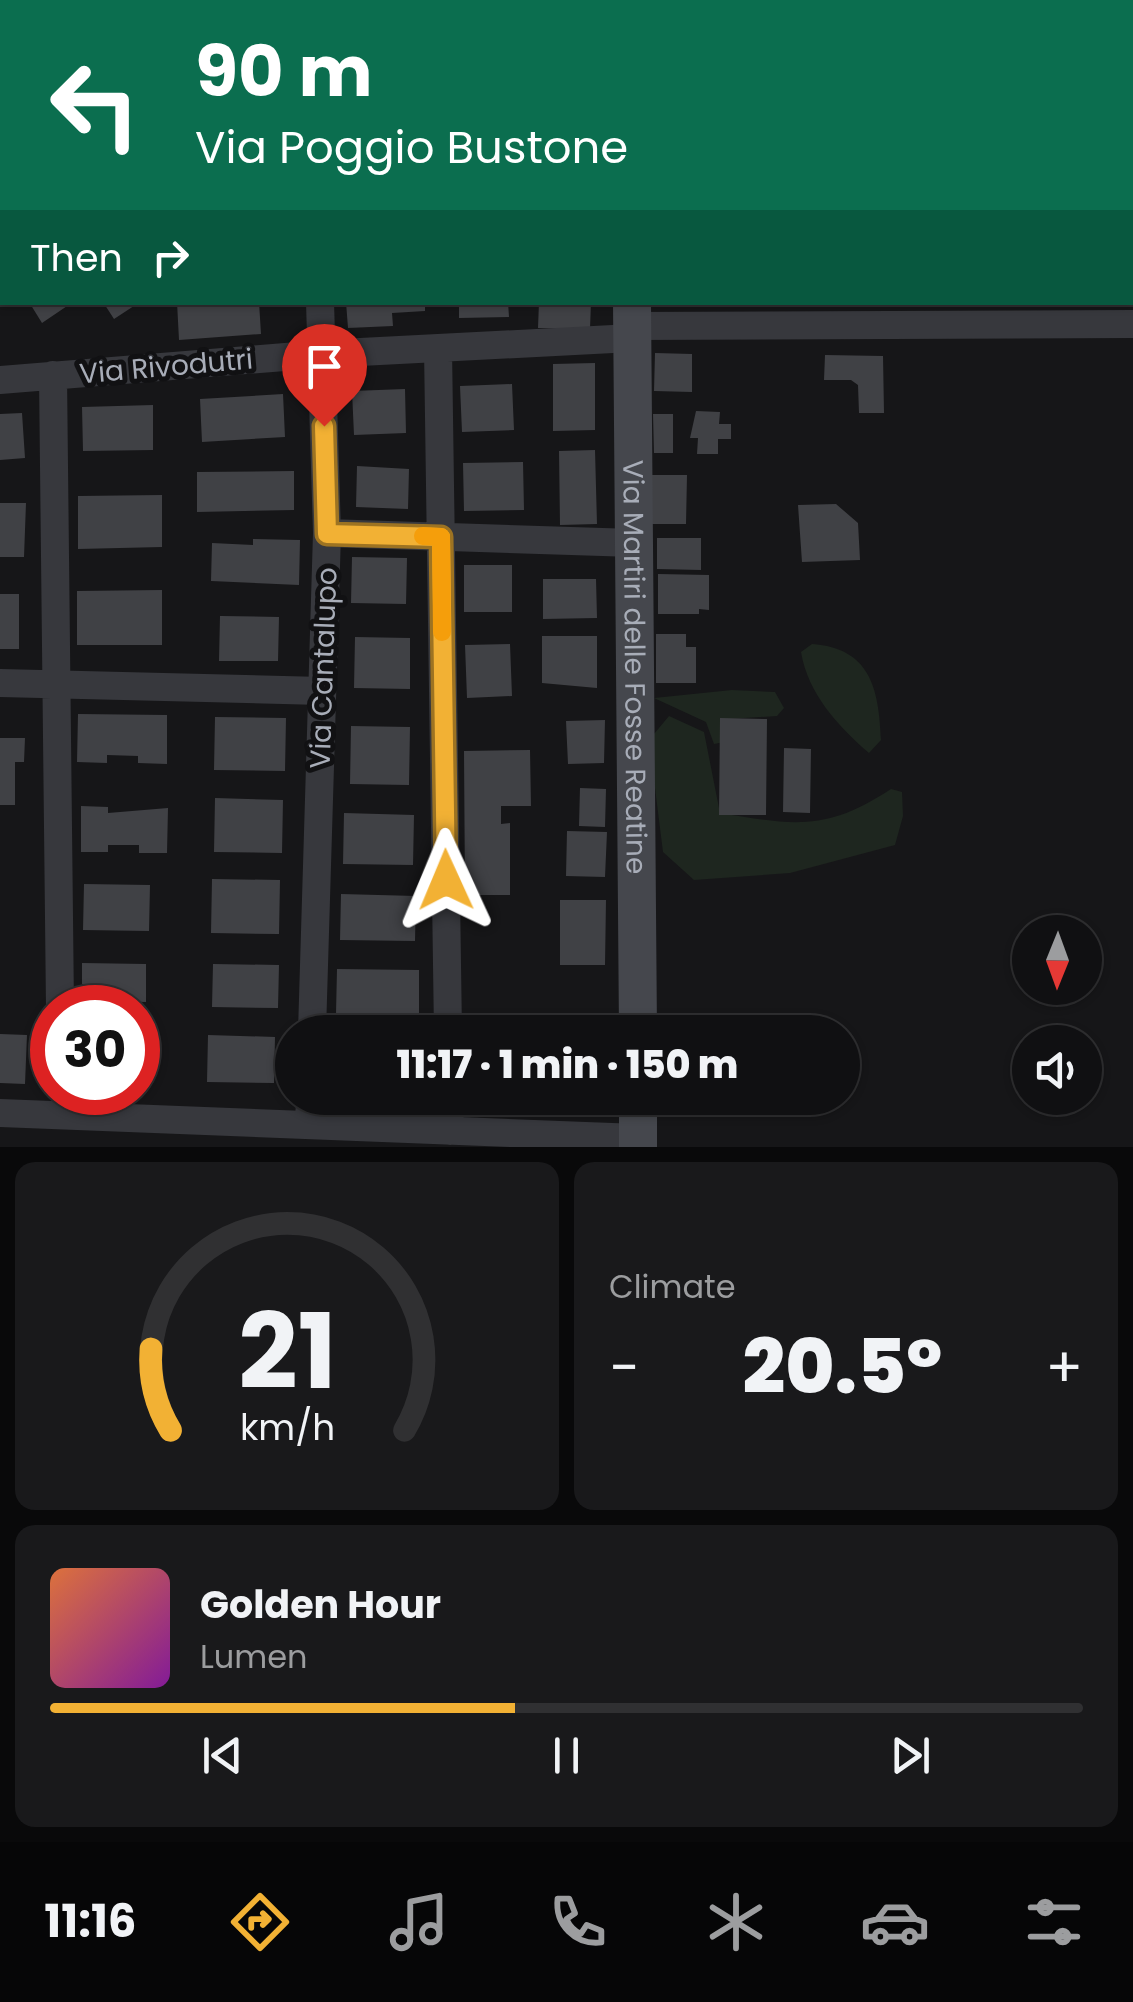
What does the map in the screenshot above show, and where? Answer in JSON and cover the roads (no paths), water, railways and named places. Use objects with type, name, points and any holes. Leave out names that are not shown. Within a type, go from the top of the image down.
[{"type":"main road","name":"Via Martiri delle Fosse Reatine","points":[[632,322],[638,1015]]},
{"type":"main road","points":[[638,1115],[638,1142]]},
{"type":"street","name":"Via Cantalupo","points":[[312,1015],[327,534],[320,305]]},
{"type":"street","name":"Via Rivodutri","points":[[0,380],[438,348],[632,322],[792,314],[1133,324]]},
{"type":"street","points":[[438,348],[448,1015]]},
{"type":"street","points":[[53,376],[60,985]]},
{"type":"street","points":[[327,534],[634,543]]},
{"type":"street","points":[[0,683],[322,692]]},
{"type":"street","points":[[160,1107],[275,1110]]},
{"type":"street","points":[[0,1113],[30,1109]]},
{"type":"street","points":[[339,1115],[450,1130],[638,1142]]},
{"type":"street","points":[[450,1115],[450,1130]]}]
